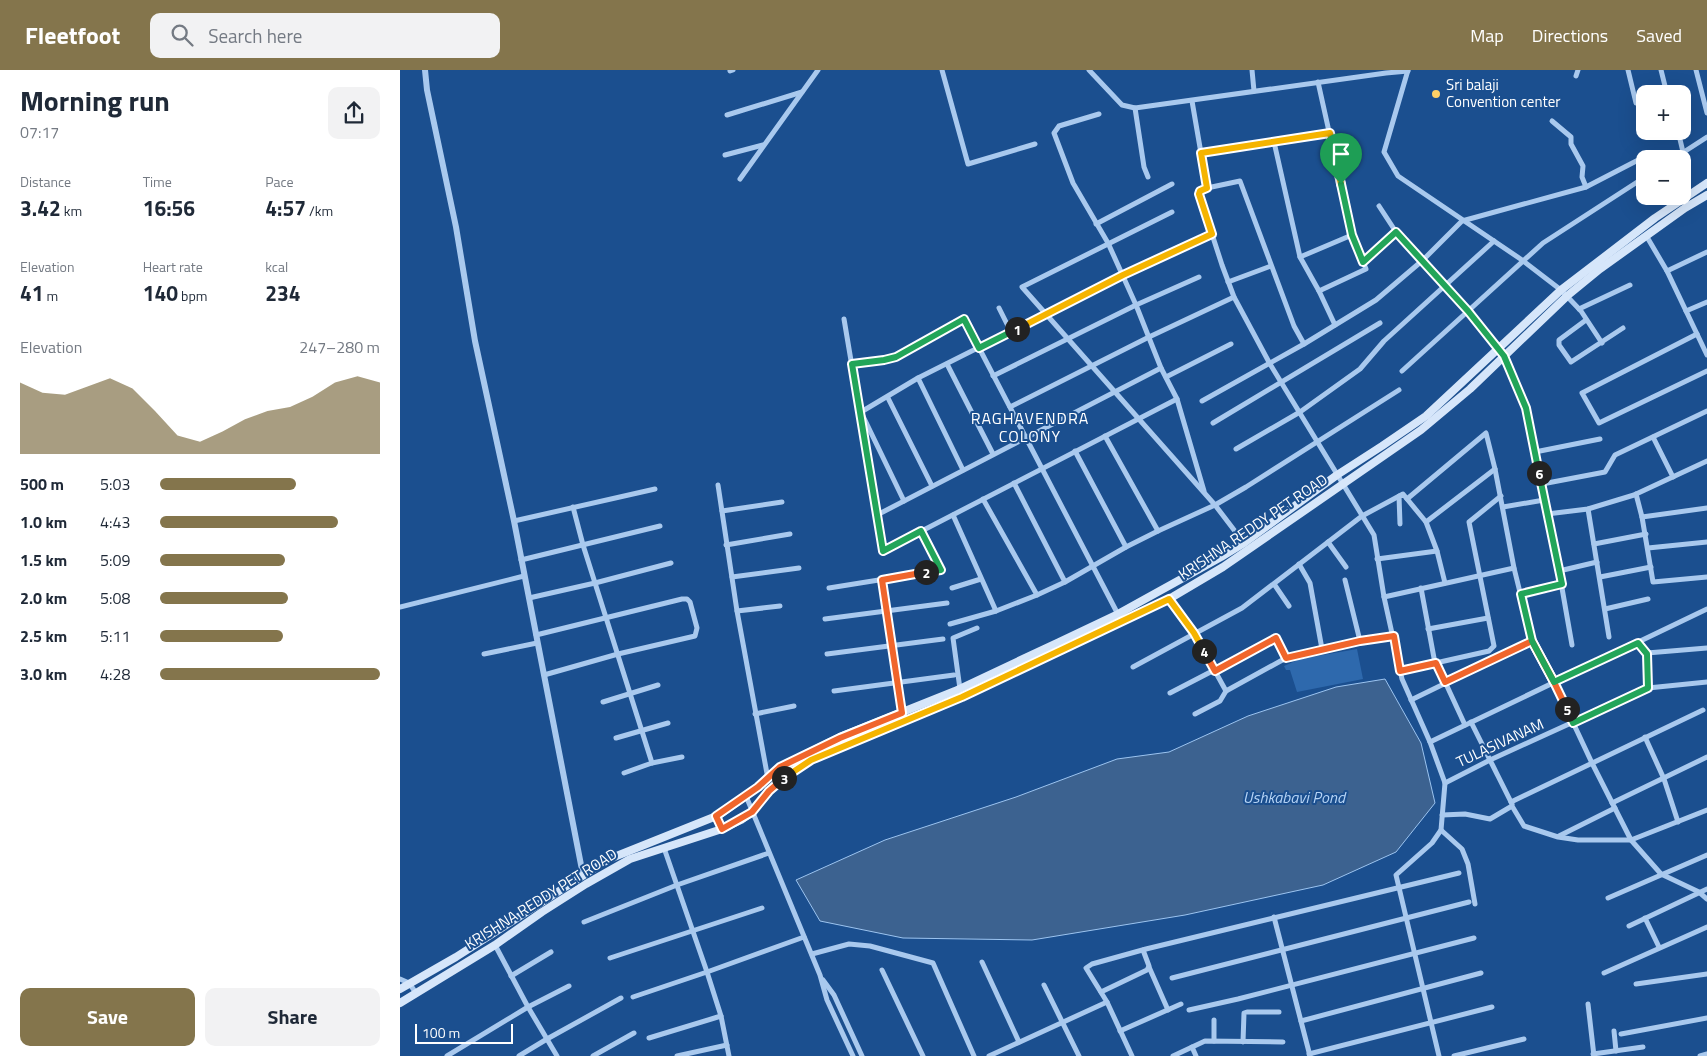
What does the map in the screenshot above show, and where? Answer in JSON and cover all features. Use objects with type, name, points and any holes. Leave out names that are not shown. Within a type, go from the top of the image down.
[{"type":"main road","name":"KRISHNA REDDY PET ROAD","points":[[400,989],[456,957],[609,859],[716,816],[746,796],[780,767],[840,738],[960,689],[1118,614],[1244,543],[1337,475],[1426,416],[1561,290],[1671,207],[1707,183]]},
{"type":"main road","name":"KRISHNA REDDY PET ROAD","points":[[400,1003],[495,945],[588,883],[635,857],[722,829],[752,812],[769,791],[789,774],[811,760],[962,697],[1169,599],[1223,567],[1422,430],[1470,390],[1567,296],[1600,269],[1707,194]]},
{"type":"main road","points":[[716,816],[722,829]]},
{"type":"street","points":[[425,70],[427,90],[456,227],[475,341],[514,521],[583,875]]},
{"type":"street","points":[[740,179],[818,70]]},
{"type":"street","points":[[942,70],[968,164],[1035,144]]},
{"type":"street","points":[[1089,70],[1122,105],[1135,108],[1386,71],[1408,70],[1384,152],[1398,176],[1522,260],[1561,290],[1579,309],[1602,343]]},
{"type":"street","points":[[1252,70],[1254,91]]},
{"type":"street","points":[[1628,70],[1636,103]]},
{"type":"street","points":[[1661,70],[1665,85]]},
{"type":"street","points":[[1696,70],[1707,113]]},
{"type":"street","points":[[1318,82],[1352,235],[1366,269],[1319,291]]},
{"type":"street","points":[[727,115],[802,92]]},
{"type":"street","points":[[1192,100],[1207,188]]},
{"type":"street","points":[[1135,108],[1144,167],[1148,177]]},
{"type":"street","points":[[1099,114],[1059,126],[1054,132],[1073,183],[1108,243],[1136,304],[1161,368],[1177,399],[1205,494]]},
{"type":"street","points":[[1552,121],[1571,137],[1571,144],[1583,166],[1582,177],[1586,187]]},
{"type":"street","points":[[1201,153],[1330,133]]},
{"type":"street","points":[[1686,150],[1707,136]]},
{"type":"street","points":[[1274,142],[1300,257],[1335,325]]},
{"type":"street","points":[[725,155],[764,145]]},
{"type":"street","points":[[1202,402],[1270,364],[1376,300],[1423,260],[1462,220],[1586,187],[1636,161]]},
{"type":"street","points":[[1304,344],[1294,326],[1240,181],[1200,191],[1199,194],[1234,297],[1270,364],[1374,535],[1384,597],[1394,636],[1400,671],[1410,700],[1430,742],[1445,783],[1441,830],[1432,844],[1396,875],[1439,1056]]},
{"type":"street","points":[[1402,371],[1542,243],[1636,182]]},
{"type":"street","points":[[1096,224],[1172,184]]},
{"type":"street","points":[[1379,206],[1396,232],[1468,311],[1504,356],[1526,408],[1560,571],[1572,646]]},
{"type":"street","points":[[1172,212],[1022,287],[1205,494],[1244,543]]},
{"type":"street","points":[[1363,262],[1396,232]]},
{"type":"street","points":[[861,412],[888,398],[918,378],[1123,275],[1212,234]]},
{"type":"street","points":[[1300,257],[1352,235]]},
{"type":"street","points":[[1647,237],[1667,271],[1706,353]]},
{"type":"street","points":[[1236,449],[1300,412],[1360,369],[1384,341],[1494,241]]},
{"type":"street","points":[[1667,271],[1707,252]]},
{"type":"street","points":[[1228,282],[1271,266]]},
{"type":"street","points":[[993,376],[1136,304],[1199,277]]},
{"type":"street","points":[[1579,309],[1630,285]]},
{"type":"street","points":[[1010,407],[1149,337],[1234,297]]},
{"type":"street","points":[[1686,311],[1707,302]]},
{"type":"street","points":[[998,308],[1011,332]]},
{"type":"street","points":[[844,319],[883,551],[1177,399]]},
{"type":"street","points":[[852,364],[896,357],[964,319],[1122,622]]},
{"type":"street","points":[[1586,320],[1559,340],[1559,345],[1569,361],[1573,361],[1623,328]]},
{"type":"street","points":[[1213,423],[1380,323]]},
{"type":"street","points":[[1697,334],[1582,393],[1599,422],[1707,371]]},
{"type":"street","points":[[1166,377],[1231,344]]},
{"type":"street","points":[[946,364],[994,454]]},
{"type":"street","points":[[877,514],[1161,368]]},
{"type":"street","points":[[918,378],[963,470]]},
{"type":"street","points":[[950,624],[996,611],[1037,595],[1065,582],[1158,530],[1214,505],[1246,487],[1317,440],[1399,390]]},
{"type":"street","points":[[888,398],[932,486]]},
{"type":"street","points":[[1542,484],[1605,472],[1615,455],[1707,411]]},
{"type":"street","points":[[861,412],[904,501]]},
{"type":"street","points":[[1406,499],[1486,433],[1501,496],[1514,568],[1532,641],[1554,682],[1630,840],[1661,874],[1699,892],[1707,899]]},
{"type":"street","points":[[1106,436],[1158,530]]},
{"type":"street","points":[[1653,437],[1673,477]]},
{"type":"street","points":[[1535,452],[1600,439]]},
{"type":"street","points":[[1075,451],[1126,547]]},
{"type":"street","points":[[1547,514],[1588,509],[1636,494],[1707,461]]},
{"type":"street","points":[[1426,522],[1495,469]]},
{"type":"street","points":[[1014,483],[1065,582]]},
{"type":"street","points":[[718,485],[737,610],[768,779]]},
{"type":"street","points":[[514,521],[655,488]]},
{"type":"street","points":[[1133,667],[1242,608],[1362,516],[1403,494],[1426,522],[1437,551],[1445,583]]},
{"type":"street","points":[[1636,494],[1646,534],[1654,583],[1707,577]]},
{"type":"street","points":[[1399,496],[1400,524]]},
{"type":"street","points":[[1400,671],[1489,651],[1494,646],[1469,522],[1501,496]]},
{"type":"street","points":[[982,499],[1037,595]]},
{"type":"street","points":[[1503,507],[1544,500]]},
{"type":"street","points":[[722,511],[782,502]]},
{"type":"street","points":[[573,507],[583,545],[652,764]]},
{"type":"street","points":[[1588,509],[1609,637]]},
{"type":"street","points":[[1642,517],[1707,509]]},
{"type":"street","points":[[953,515],[996,611]]},
{"type":"street","points":[[521,560],[660,526]]},
{"type":"street","points":[[829,588],[941,570],[921,531]]},
{"type":"street","points":[[726,545],[790,534]]},
{"type":"street","points":[[1594,544],[1646,534]]},
{"type":"street","points":[[1328,542],[1346,567]]},
{"type":"street","points":[[1648,548],[1707,542]]},
{"type":"street","points":[[1377,559],[1437,551]]},
{"type":"street","points":[[1560,571],[1597,562]]},
{"type":"street","points":[[529,598],[671,563]]},
{"type":"street","points":[[1299,564],[1310,583],[1322,649]]},
{"type":"street","points":[[1600,576],[1650,567]]},
{"type":"street","points":[[732,577],[799,568]]},
{"type":"street","points":[[1384,597],[1514,568]]},
{"type":"street","points":[[400,607],[524,576]]},
{"type":"street","points":[[952,588],[981,579]]},
{"type":"street","points":[[882,580],[902,713]]},
{"type":"street","points":[[1345,580],[1360,641]]},
{"type":"street","points":[[1274,584],[1289,606]]},
{"type":"street","points":[[1521,594],[1562,584]]},
{"type":"street","points":[[1421,588],[1434,658],[1465,725]]},
{"type":"street","points":[[536,636],[682,599],[687,600],[691,604],[697,628],[696,636],[618,654],[544,675]]},
{"type":"street","points":[[1169,599],[1194,633],[1226,691]]},
{"type":"street","points":[[1605,609],[1648,599]]},
{"type":"street","points":[[825,619],[948,603]]},
{"type":"street","points":[[737,610],[780,606]]},
{"type":"street","points":[[1430,742],[1707,609]]},
{"type":"street","points":[[1428,629],[1488,618]]},
{"type":"street","points":[[960,689],[952,638],[977,628]]},
{"type":"street","points":[[1195,714],[1220,701],[1226,691],[1286,658],[1360,641],[1394,636]]},
{"type":"street","points":[[1170,693],[1276,638],[1286,658]]},
{"type":"street","points":[[827,654],[943,639]]},
{"type":"street","points":[[1410,700],[1532,641]]},
{"type":"street","points":[[484,654],[537,643]]},
{"type":"street","points":[[1638,643],[1647,654],[1648,688]]},
{"type":"street","points":[[1647,654],[1707,648]]},
{"type":"street","points":[[834,691],[954,675]]},
{"type":"street","name":"TULASIVANAM","points":[[1445,783],[1490,760],[1648,688],[1707,682]]},
{"type":"street","points":[[603,702],[658,685]]},
{"type":"street","points":[[755,714],[794,706]]},
{"type":"street","points":[[1442,815],[1465,814],[1490,819],[1512,804],[1592,762],[1703,710]]},
{"type":"street","points":[[1472,722],[1524,826],[1578,840],[1630,840],[1707,810]]},
{"type":"street","points":[[616,738],[668,723]]},
{"type":"street","points":[[1645,737],[1664,779],[1678,822]]},
{"type":"street","points":[[624,772],[682,757]]},
{"type":"street","points":[[1558,836],[1707,757]]},
{"type":"street","points":[[746,796],[812,954],[827,1000],[853,1056]]},
{"type":"street","points":[[1172,978],[1472,903],[1468,864],[1462,849],[1441,830]]},
{"type":"street","points":[[664,848],[721,1016],[729,1056]]},
{"type":"street","points":[[584,922],[769,853]]},
{"type":"street","points":[[1608,898],[1707,855]]},
{"type":"street","points":[[1132,1056],[1107,1002],[1086,968],[1092,964],[1274,917],[1459,873]]},
{"type":"street","points":[[1629,926],[1707,889]]},
{"type":"street","points":[[610,958],[762,908]]},
{"type":"street","points":[[1274,917],[1310,1055],[1492,1007]]},
{"type":"street","points":[[1645,918],[1659,947]]},
{"type":"street","points":[[1604,973],[1707,927]]},
{"type":"street","points":[[633,997],[804,937]]},
{"type":"street","points":[[1190,1010],[1474,938]]},
{"type":"street","points":[[812,954],[849,944],[870,946],[933,963],[974,1056]]},
{"type":"street","points":[[495,945],[557,1056]]},
{"type":"street","points":[[1143,950],[1168,1010]]},
{"type":"street","points":[[511,976],[551,952]]},
{"type":"street","points":[[982,962],[1019,1042]]},
{"type":"street","points":[[1101,992],[1147,970],[1149,966]]},
{"type":"street","points":[[882,970],[923,1056]]},
{"type":"street","points":[[1301,1021],[1481,973]]},
{"type":"street","points":[[1636,984],[1707,974]]},
{"type":"street","points":[[820,975],[834,995],[862,1056]]},
{"type":"street","points":[[400,979],[409,983],[416,993]]},
{"type":"street","points":[[1044,985],[1078,1056]]},
{"type":"street","points":[[447,1056],[528,1007],[569,986]]},
{"type":"street","points":[[518,1056],[546,1038],[621,998]]},
{"type":"street","points":[[989,1056],[1107,1002]]},
{"type":"street","points":[[1120,1031],[1181,1004]]},
{"type":"street","points":[[1588,1004],[1594,1055],[1643,1047]]},
{"type":"street","points":[[1243,1042],[1244,1013],[1279,1012]]},
{"type":"street","points":[[649,1038],[721,1016]]},
{"type":"street","points":[[1621,1034],[1707,1018]]},
{"type":"street","points":[[1214,1020],[1214,1041]]},
{"type":"street","points":[[1614,1031],[1616,1052]]},
{"type":"street","points":[[593,1056],[634,1033]]},
{"type":"street","points":[[1454,1056],[1524,1038]]},
{"type":"street","points":[[1173,1056],[1205,1041],[1283,1042]]},
{"type":"street","points":[[677,1056],[726,1045]]},
{"type":"street","points":[[1192,1047],[1196,1056]]},
{"type":"street","points":[[1700,1056],[1707,1054]]},
{"type":"shaded area","points":[[1357,649],[1363,679],[1297,692],[1290,670],[1286,670],[1284,666],[1300,659]]},
{"type":"water","name":"Ushkabavi Pond","points":[[1385,679],[1421,743],[1435,803],[1396,852],[1323,885],[1185,915],[1032,940],[903,938],[820,921],[796,880],[885,840],[1016,797],[1117,759],[1169,752],[1248,716],[1336,687]]},
{"type":"place","name":"Sri balaji Convention center","points":[[1436,94]]},
{"type":"district","name":"RAGHAVENDRA COLONY","points":[[1030,427]]},
{"type":"route","points":[[1341,184],[1330,133],[1201,153],[1207,188],[1200,191],[1199,194],[1212,234],[1123,275],[979,348],[964,319],[896,357],[852,364],[883,551],[921,531],[941,570],[882,580],[902,713],[840,738],[780,767],[758,787],[716,816],[722,829],[752,812],[769,791],[789,774],[811,760],[962,697],[1169,599],[1194,633],[1215,671],[1276,638],[1286,658],[1360,641],[1394,636],[1400,671],[1436,663],[1445,682],[1532,641],[1573,723],[1648,688],[1647,654],[1638,643],[1554,682],[1532,641],[1521,594],[1562,584],[1526,408],[1504,356],[1468,311],[1396,232],[1363,262],[1352,235],[1341,184]]}]
